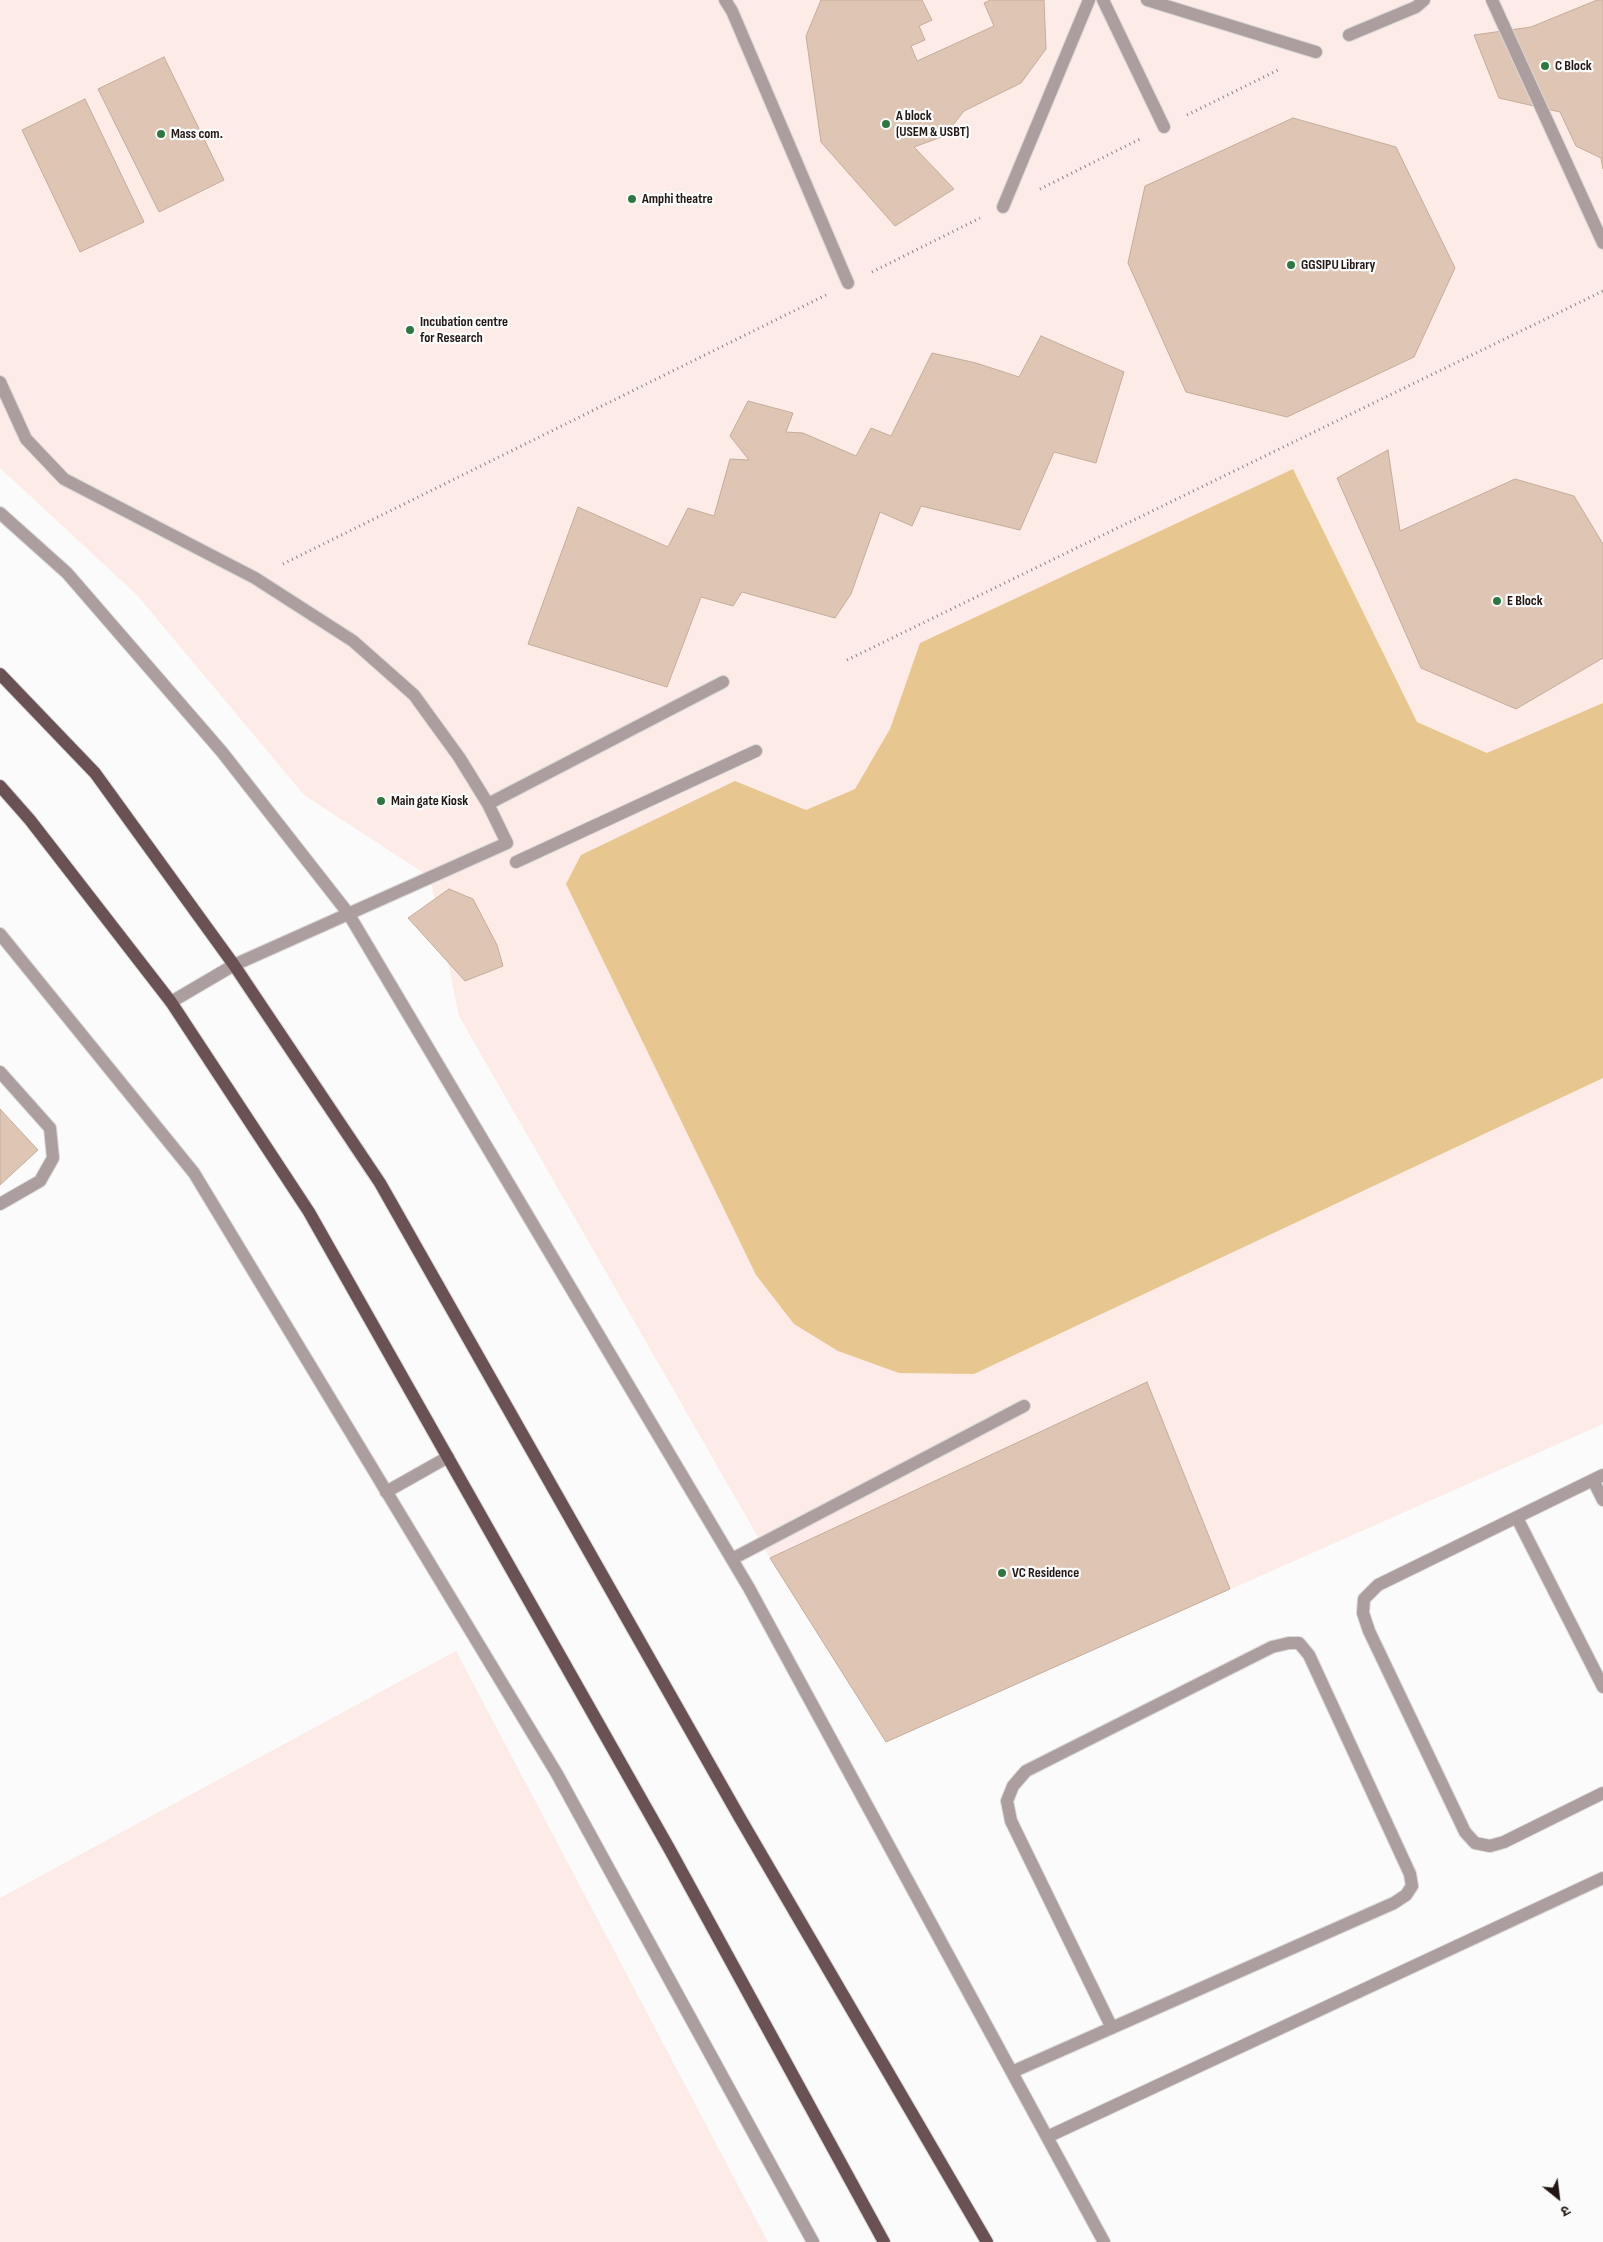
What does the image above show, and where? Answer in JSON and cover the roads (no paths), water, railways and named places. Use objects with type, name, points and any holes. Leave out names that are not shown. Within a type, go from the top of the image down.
[{"type":"main road","points":[[0,674],[95,773],[234,965],[380,1183],[735,1810],[987,2242]]},
{"type":"main road","points":[[0,786],[30,820],[171,1002],[309,1212],[670,1850],[884,2242]]},
{"type":"street","points":[[726,0],[732,10],[848,284]]},
{"type":"street","points":[[1003,207],[1089,0]]},
{"type":"street","points":[[1103,0],[1164,127]]},
{"type":"street","points":[[1147,0],[1316,52]]},
{"type":"street","points":[[1349,35],[1416,7],[1424,0]]},
{"type":"street","points":[[1492,0],[1603,243]]},
{"type":"street","points":[[0,382],[26,439],[64,479],[255,578],[353,641],[414,695],[459,757],[488,804],[507,843],[234,965],[171,1002]]},
{"type":"street","points":[[0,513],[67,573],[222,752],[348,913],[732,1559],[1104,2242]]},
{"type":"street","points":[[488,804],[723,682]]},
{"type":"street","points":[[516,862],[756,751]]},
{"type":"street","points":[[0,934],[194,1173],[557,1774],[813,2242]]},
{"type":"street","points":[[0,1072],[50,1128],[53,1158],[40,1181],[0,1204]]},
{"type":"street","points":[[732,1559],[1024,1406]]},
{"type":"street","points":[[386,1492],[448,1457]]},
{"type":"street","points":[[1603,1500],[1598,1478],[1378,1585],[1364,1599],[1363,1613],[1465,1832],[1475,1843],[1490,1846],[1504,1842],[1603,1793]]},
{"type":"street","points":[[1517,1518],[1603,1687]]},
{"type":"street","points":[[1012,2072],[1112,2028],[1394,1903],[1406,1895],[1412,1886],[1410,1874],[1309,1655],[1299,1643],[1272,1647],[1026,1772],[1013,1786],[1007,1801],[1011,1821],[1112,2028]]},
{"type":"street","points":[[1047,2137],[1603,1878]]},
{"type":"place","name":"C Block","points":[[1545,66]]},
{"type":"place","name":"A block (USEM & USBT)","points":[[886,124]]},
{"type":"place","name":"Mass com.","points":[[161,134]]},
{"type":"place","name":"Amphi theatre","points":[[632,199]]},
{"type":"place","name":"GGSIPU Library","points":[[1291,265]]},
{"type":"place","name":"Incubation centre for Research","points":[[410,330]]},
{"type":"place","name":"E Block","points":[[1497,601]]},
{"type":"place","name":"Main gate Kiosk","points":[[381,801]]},
{"type":"place","name":"VC Residence","points":[[1002,1573]]}]
